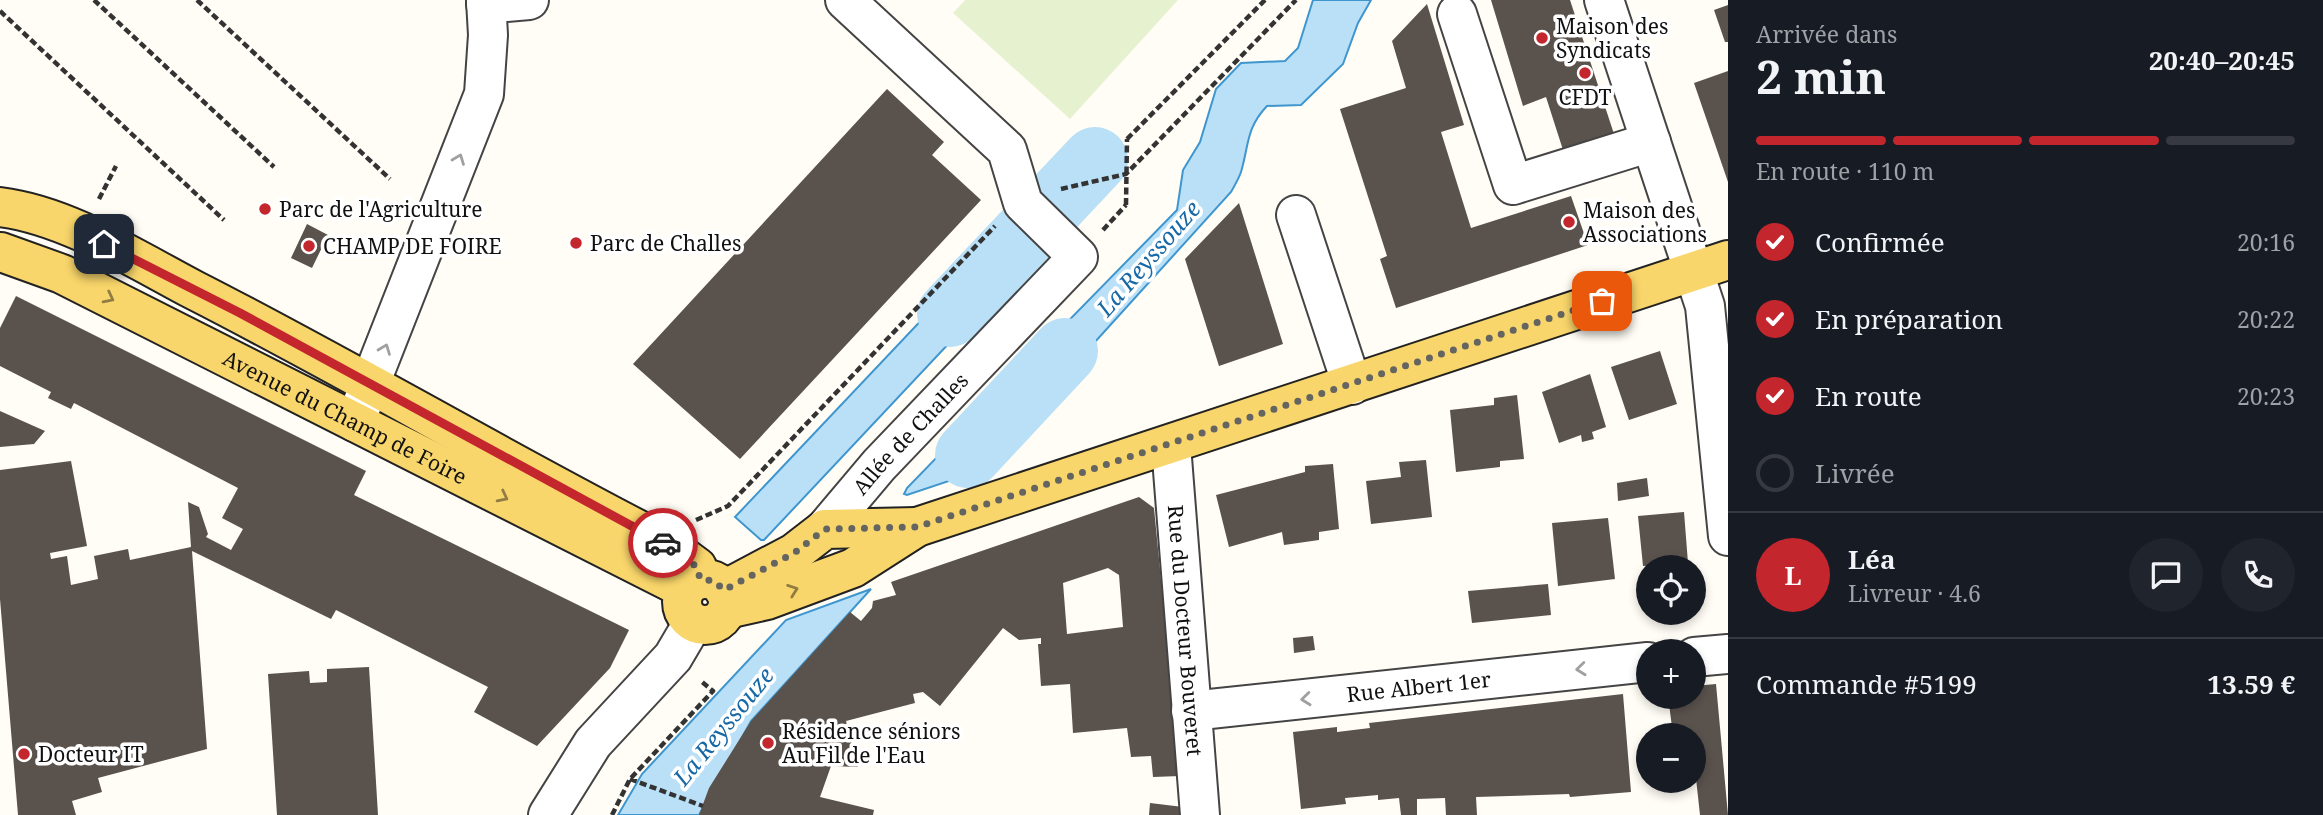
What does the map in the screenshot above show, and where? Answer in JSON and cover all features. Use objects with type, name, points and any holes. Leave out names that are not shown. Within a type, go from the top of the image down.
[{"type":"main road","name":"Avenue du Champ de Foire","points":[[7,202],[82,232],[370,383],[666,544],[697,567],[706,598]]},
{"type":"main road","points":[[0,253],[7,202]]},
{"type":"main road","name":"Avenue du Champ de Foire","points":[[0,253],[62,274],[706,598]]},
{"type":"main road","points":[[706,598],[767,600],[853,568],[917,527],[1711,265]]},
{"type":"main road","points":[[825,529],[917,527]]},
{"type":"main road","name":"Allée de Challes","points":[[706,598],[794,553],[825,529]]},
{"type":"street","points":[[355,422],[484,94],[488,34],[486,2],[528,0]]},
{"type":"street","points":[[845,0],[1007,149],[1032,197]]},
{"type":"street","points":[[1604,0],[1651,142],[1711,265],[1705,306],[1728,536]]},
{"type":"street","points":[[1457,14],[1513,185],[1651,142]]},
{"type":"street","name":"Allée de Challes","points":[[825,529],[1068,247],[1032,197]]},
{"type":"street","points":[[1296,215],[1352,385]]},
{"type":"street","name":"Rue du Docteur Bouveret","points":[[1171,444],[1200,815]]},
{"type":"street","points":[[548,815],[593,743],[673,657],[706,598]]},
{"type":"street","points":[[1706,656],[1728,654]]},
{"type":"street","name":"Rue Albert 1er","points":[[1191,711],[1636,663]]},
{"type":"path","points":[[94,0],[274,167]]},
{"type":"path","points":[[197,0],[390,179]]},
{"type":"path","points":[[1126,205],[1126,139],[1265,0]]},
{"type":"path","points":[[666,544],[690,523],[728,506],[1032,197],[1124,175],[1296,0]]},
{"type":"path","points":[[0,10],[224,220]]},
{"type":"path","points":[[612,815],[631,779],[713,691],[673,657]]},
{"type":"path","points":[[631,779],[703,806]]},
{"type":"green space","points":[[965,0],[1178,0],[1070,119],[953,13]]},
{"type":"water","points":[[1313,0],[1371,0],[1358,23],[1343,64],[1301,105],[1267,106],[1252,129],[1241,172],[1231,192],[1016,429],[988,403],[1177,210],[1183,170],[1200,142],[1216,89],[1241,63],[1285,61],[1298,48]]},
{"type":"water","points":[[1090,143],[1114,166],[1077,206],[1072,216],[1045,190]]},
{"type":"water","points":[[1001,236],[1029,263],[1015,273],[764,540],[761,540],[735,517]]},
{"type":"water","points":[[974,419],[1003,443],[976,472],[904,494],[907,488]]},
{"type":"water","points":[[871,589],[751,721],[699,815],[618,815],[642,774],[786,620]]},
{"type":"building","name":"Maison des Syndicats","points":[[1491,0],[1570,0],[1614,134],[1563,150],[1546,97],[1523,106]]},
{"type":"building","points":[[1427,4],[1464,125],[1441,132],[1471,228],[1571,196],[1588,245],[1396,308],[1380,259],[1387,256],[1340,109],[1406,88],[1392,41]]},
{"type":"building","points":[[1728,5],[1728,42],[1725,42],[1714,10]]},
{"type":"building","points":[[1728,71],[1728,182],[1694,83]]},
{"type":"building","points":[[887,89],[944,142],[932,155],[981,200],[740,459],[633,364]]},
{"type":"building","points":[[1239,203],[1283,344],[1219,366],[1185,259]]},
{"type":"building","name":"CHAMP DE FOIRE","points":[[307,224],[328,235],[312,268],[291,258]]},
{"type":"building","points":[[16,296],[366,471],[354,495],[629,630],[610,668],[537,746],[474,712],[488,687],[336,610],[331,619],[192,551],[207,749],[98,778],[102,792],[72,801],[76,815],[18,815],[0,599],[0,470],[71,461],[87,546],[50,553],[51,559],[67,556],[71,585],[98,579],[94,556],[128,549],[130,560],[191,547],[188,502],[199,507],[208,534],[206,537],[231,550],[243,529],[222,518],[238,488],[74,403],[71,409],[48,398],[51,392],[0,366],[0,328]]},
{"type":"building","points":[[1660,351],[1677,404],[1629,420],[1611,367]]},
{"type":"building","points":[[1590,374],[1606,427],[1592,432],[1594,439],[1582,442],[1581,435],[1559,443],[1542,392]]},
{"type":"building","points":[[1517,395],[1524,459],[1500,461],[1500,467],[1456,472],[1450,410],[1494,405],[1494,398]]},
{"type":"building","points":[[0,411],[45,431],[34,444],[0,447]]},
{"type":"building","points":[[1426,460],[1432,517],[1371,524],[1366,481],[1401,477],[1399,462]]},
{"type":"building","points":[[1333,464],[1339,529],[1319,532],[1319,540],[1284,545],[1282,532],[1229,547],[1216,495],[1305,472],[1305,466]]},
{"type":"building","points":[[1647,478],[1649,496],[1618,501],[1617,483]]},
{"type":"building","points":[[1139,497],[1154,508],[1180,776],[1153,777],[1151,756],[1131,757],[1127,728],[1073,733],[1070,684],[1041,686],[1038,644],[1041,644],[1041,638],[1019,640],[1003,628],[940,706],[923,692],[913,694],[915,703],[846,721],[858,767],[831,766],[820,797],[874,810],[873,815],[699,815],[709,788],[751,721],[850,612],[861,621],[872,608],[873,601],[896,595],[891,582]],"holes":[[[1108,568],[1119,575],[1123,627],[1067,634],[1063,583]]]},
{"type":"building","points":[[1684,512],[1687,555],[1642,555],[1638,516]]},
{"type":"building","points":[[1608,518],[1615,579],[1558,586],[1552,523]]},
{"type":"building","points":[[1548,584],[1551,615],[1472,623],[1468,591]]},
{"type":"building","points":[[1313,636],[1315,650],[1294,653],[1293,638]]},
{"type":"building","points":[[369,667],[378,815],[277,815],[268,674],[309,671],[310,683],[327,682],[327,669]]},
{"type":"building","points":[[1716,684],[1728,815],[1700,815],[1698,793],[1706,793],[1706,723],[1671,723],[1670,709],[1706,709],[1706,685]]},
{"type":"building","points":[[1623,694],[1631,792],[1570,797],[1569,794],[1476,797],[1477,815],[1446,815],[1445,798],[1417,799],[1417,815],[1401,815],[1399,798],[1378,800],[1378,795],[1345,798],[1346,804],[1301,809],[1293,732],[1337,727],[1337,732],[1370,728],[1369,723]]},
{"type":"building","points":[[1150,803],[1183,807],[1184,815],[1149,815]]},
{"type":"waterway","name":"La Reyssouze","points":[[950,314],[1095,160]]},
{"type":"waterway","name":"La Reyssouze","points":[[968,455],[1065,351]]},
{"type":"way so far","points":[[663,543],[697,567],[700,579],[714,581],[724,590],[794,553],[825,529],[917,527],[1602,301]]},
{"type":"place","name":"Maison des Syndicats","points":[[1542,38]]},
{"type":"place","name":"CFDT","points":[[1585,73]]},
{"type":"place","name":"Parc de l'Agriculture","points":[[265,209]]},
{"type":"place","name":"Maison des Associations","points":[[1569,222]]},
{"type":"place","name":"Parc de Challes","points":[[576,243]]},
{"type":"place","name":"CHAMP DE FOIRE","points":[[309,246]]},
{"type":"place","name":"Résidence séniors Au Fil de l'Eau","points":[[768,743]]},
{"type":"place","name":"Docteur IT","points":[[24,754]]},
{"type":"route","points":[[104,244],[240,313],[663,543]]}]
